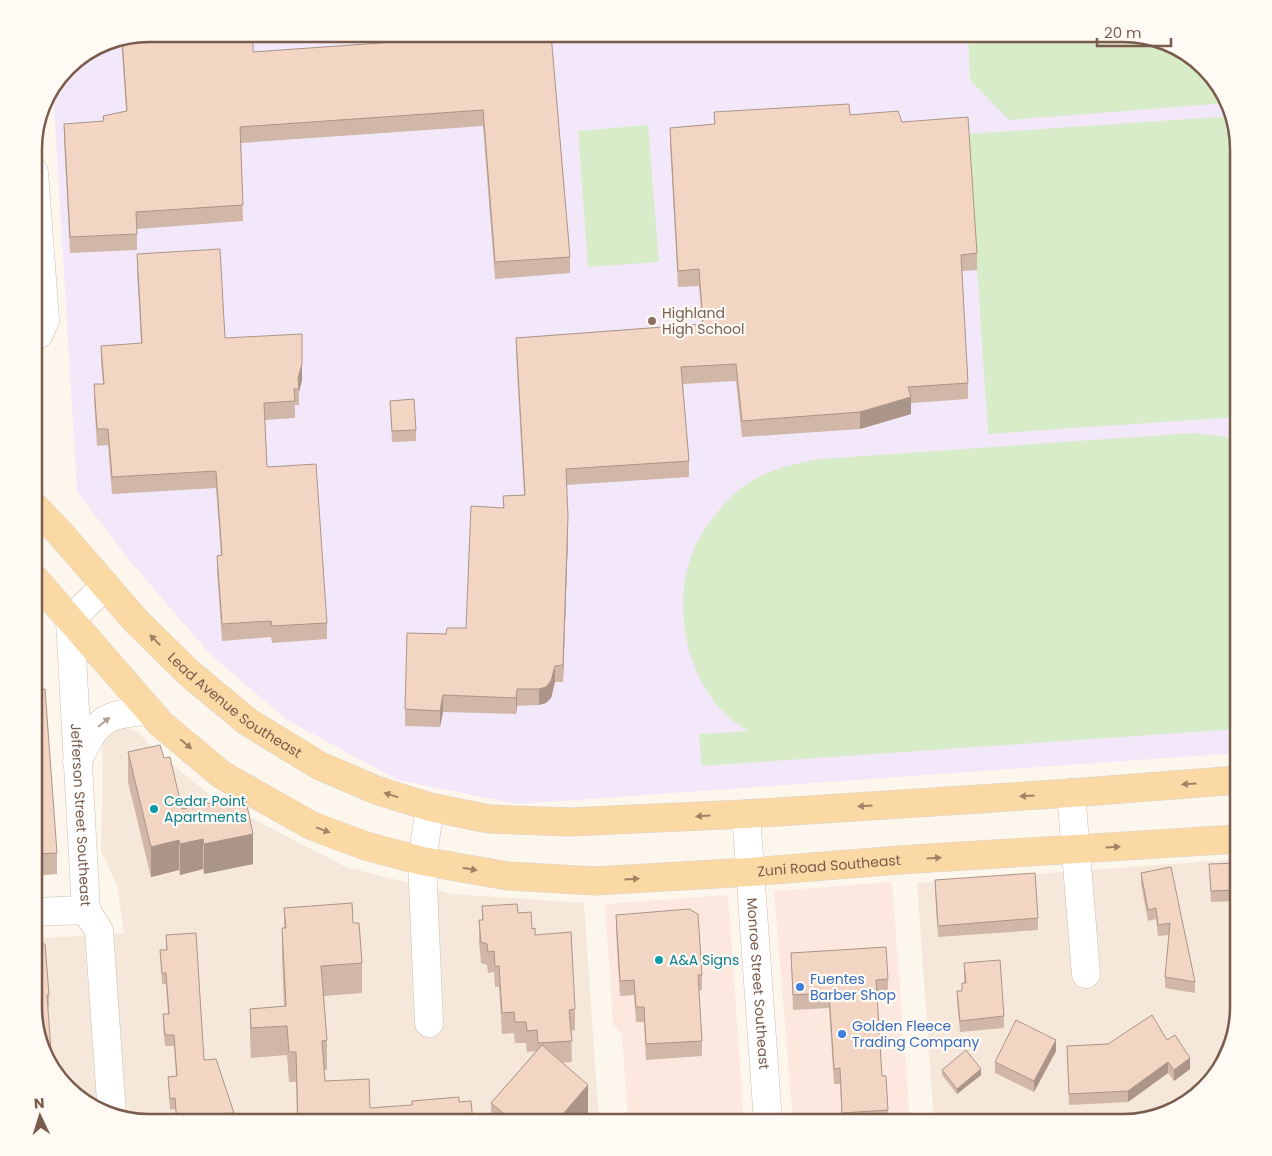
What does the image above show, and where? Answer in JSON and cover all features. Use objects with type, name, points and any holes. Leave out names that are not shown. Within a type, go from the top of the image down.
[{"type":"main road","name":"Lead Avenue Southeast","points":[[43,515],[136,621],[189,673],[248,722],[320,766],[376,790],[430,807],[489,819],[569,822],[746,814]]},
{"type":"main road","points":[[43,588],[161,724],[222,775],[312,826],[366,846],[422,861]]},
{"type":"main road","points":[[746,814],[1230,781]]},
{"type":"main road","name":"Zuni Road Southeast","points":[[422,861],[508,876],[595,881],[1230,840]]},
{"type":"street","points":[[43,305],[43,322]]},
{"type":"street","points":[[70,620],[105,586]]},
{"type":"street","name":"Jefferson Street Southeast","points":[[70,620],[86,910],[99,931],[111,1106]]},
{"type":"street","points":[[78,762],[92,733],[108,717],[150,711]]},
{"type":"street","points":[[1070,793],[1086,974]]},
{"type":"street","points":[[429,1023],[422,861],[430,807]]},
{"type":"street","name":"Monroe Street Southeast","points":[[746,814],[767,1114]]},
{"type":"street","points":[[43,912],[86,910]]},
{"type":"shaded area","name":"Highland High School","points":[[150,42],[1122,42],[1150,46],[1176,57],[1193,69],[1215,96],[1226,122],[1229,136],[1230,754],[518,804],[398,780],[287,720],[210,654],[129,560],[77,492],[54,103],[65,84],[84,65],[102,54],[122,46]]},
{"type":"shaded area","points":[[124,726],[138,732],[153,749],[215,799],[346,867],[453,894],[584,903],[598,1114],[150,1114],[122,1110],[96,1099],[84,1091],[65,1072],[57,1060],[46,1034],[43,1013],[43,938],[124,933],[117,885],[101,851],[102,746],[108,733]]},
{"type":"shaded area","points":[[1230,860],[1230,1006],[1226,1034],[1215,1060],[1203,1077],[1182,1095],[1163,1105],[1136,1113],[933,1114],[917,883]]},
{"type":"shaded area","points":[[892,882],[909,1114],[792,1114],[774,891]]},
{"type":"shaded area","points":[[728,895],[743,1114],[627,1114],[622,1035],[613,1024],[605,904]]},
{"type":"green space","points":[[968,42],[1136,43],[1163,51],[1176,57],[1193,69],[1207,84],[1219,104],[1009,120],[970,80]]},
{"type":"green space","points":[[1224,117],[1229,136],[1229,418],[988,434],[968,134]]},
{"type":"green space","points":[[648,125],[659,262],[588,267],[578,131]]},
{"type":"green space","points":[[1193,433],[1229,438],[1230,730],[702,766],[699,734],[748,731],[732,720],[716,703],[702,683],[692,661],[686,638],[683,613],[688,565],[697,543],[710,521],[739,490],[757,478],[777,469],[820,459]]},
{"type":"building","points":[[253,42],[253,52],[394,42],[552,42],[570,257],[495,262],[483,110],[240,127],[243,205],[136,212],[137,234],[70,237],[64,124],[104,121],[103,116],[127,111],[122,46],[136,43]]},
{"type":"building","points":[[849,104],[850,115],[898,111],[902,122],[968,117],[977,253],[961,255],[968,383],[908,387],[911,397],[860,412],[742,421],[736,364],[681,367],[689,461],[566,469],[568,517],[563,665],[555,666],[551,681],[546,687],[539,689],[517,689],[516,698],[443,695],[440,711],[405,709],[407,633],[446,634],[447,628],[466,628],[471,506],[504,508],[503,496],[525,495],[516,338],[703,324],[699,269],[678,271],[670,128],[715,124],[714,112]]},
{"type":"building","points":[[220,249],[225,338],[302,334],[302,364],[298,378],[299,389],[294,389],[295,401],[264,403],[267,467],[316,464],[327,623],[272,626],[271,621],[222,624],[217,556],[222,555],[216,471],[112,477],[108,429],[97,429],[94,384],[104,384],[101,346],[142,343],[137,254]]},
{"type":"building","points":[[414,399],[416,430],[392,431],[390,401]]},
{"type":"building","points":[[43,689],[45,689],[57,853],[43,854]]},
{"type":"building","points":[[160,745],[164,758],[170,757],[182,809],[230,799],[231,804],[246,801],[253,834],[204,844],[203,839],[180,844],[179,840],[151,847],[128,752]]},
{"type":"building","points":[[1230,863],[1230,890],[1211,891],[1209,864]]},
{"type":"building","points":[[1171,867],[1195,982],[1165,977],[1170,923],[1158,925],[1156,908],[1148,910],[1141,873]]},
{"type":"building","points":[[1035,873],[1038,918],[938,926],[935,880]]},
{"type":"building","points":[[352,903],[353,923],[359,923],[362,963],[321,966],[327,1040],[322,1041],[325,1081],[369,1079],[370,1108],[412,1105],[412,1101],[459,1097],[459,1102],[471,1101],[472,1114],[298,1114],[296,1052],[289,1052],[287,1026],[251,1028],[250,1009],[286,1006],[282,928],[286,928],[284,908]]},
{"type":"building","points":[[517,904],[518,913],[531,912],[532,929],[535,928],[535,935],[571,932],[575,1009],[569,1010],[572,1041],[538,1043],[537,1030],[527,1031],[526,1022],[515,1022],[514,1012],[502,1013],[499,966],[495,966],[494,951],[488,952],[487,944],[481,942],[479,920],[483,920],[482,906]]},
{"type":"building","name":"A&A Signs","points":[[689,909],[698,914],[702,975],[698,975],[702,1041],[646,1044],[644,1007],[636,1007],[634,980],[620,981],[616,915]]},
{"type":"building","points":[[196,933],[204,1060],[216,1059],[234,1113],[176,1114],[175,1098],[170,1099],[168,1077],[177,1076],[174,1035],[165,1035],[163,1014],[169,1014],[166,973],[162,973],[160,950],[167,950],[166,935]]},
{"type":"building","points":[[43,944],[45,944],[49,995],[47,995],[51,1046],[46,1034],[43,1013]]},
{"type":"building","points":[[886,947],[888,979],[876,980],[882,1076],[886,1076],[888,1110],[842,1113],[840,1068],[834,1069],[829,993],[793,995],[791,953]]},
{"type":"building","points":[[1000,960],[1004,1016],[960,1021],[957,991],[962,991],[962,983],[966,983],[964,963]]},
{"type":"building","points":[[1152,1015],[1167,1040],[1175,1035],[1190,1058],[1174,1070],[1168,1062],[1128,1091],[1069,1094],[1067,1046],[1108,1044]]},
{"type":"building","points":[[1016,1020],[1056,1040],[1034,1081],[995,1062]]},
{"type":"building","points":[[542,1045],[588,1085],[563,1114],[504,1114],[491,1103]]},
{"type":"building","points":[[966,1050],[981,1069],[957,1089],[942,1070]]},
{"type":"place","name":"Highland High School","points":[[652,321]]},
{"type":"place","name":"Cedar Point Apartments","points":[[154,809]]},
{"type":"place","name":"A&A Signs","points":[[659,960]]},
{"type":"place","name":"Fuentes Barber Shop","points":[[800,987]]},
{"type":"place","name":"Golden Fleece Trading Company","points":[[842,1034]]}]
